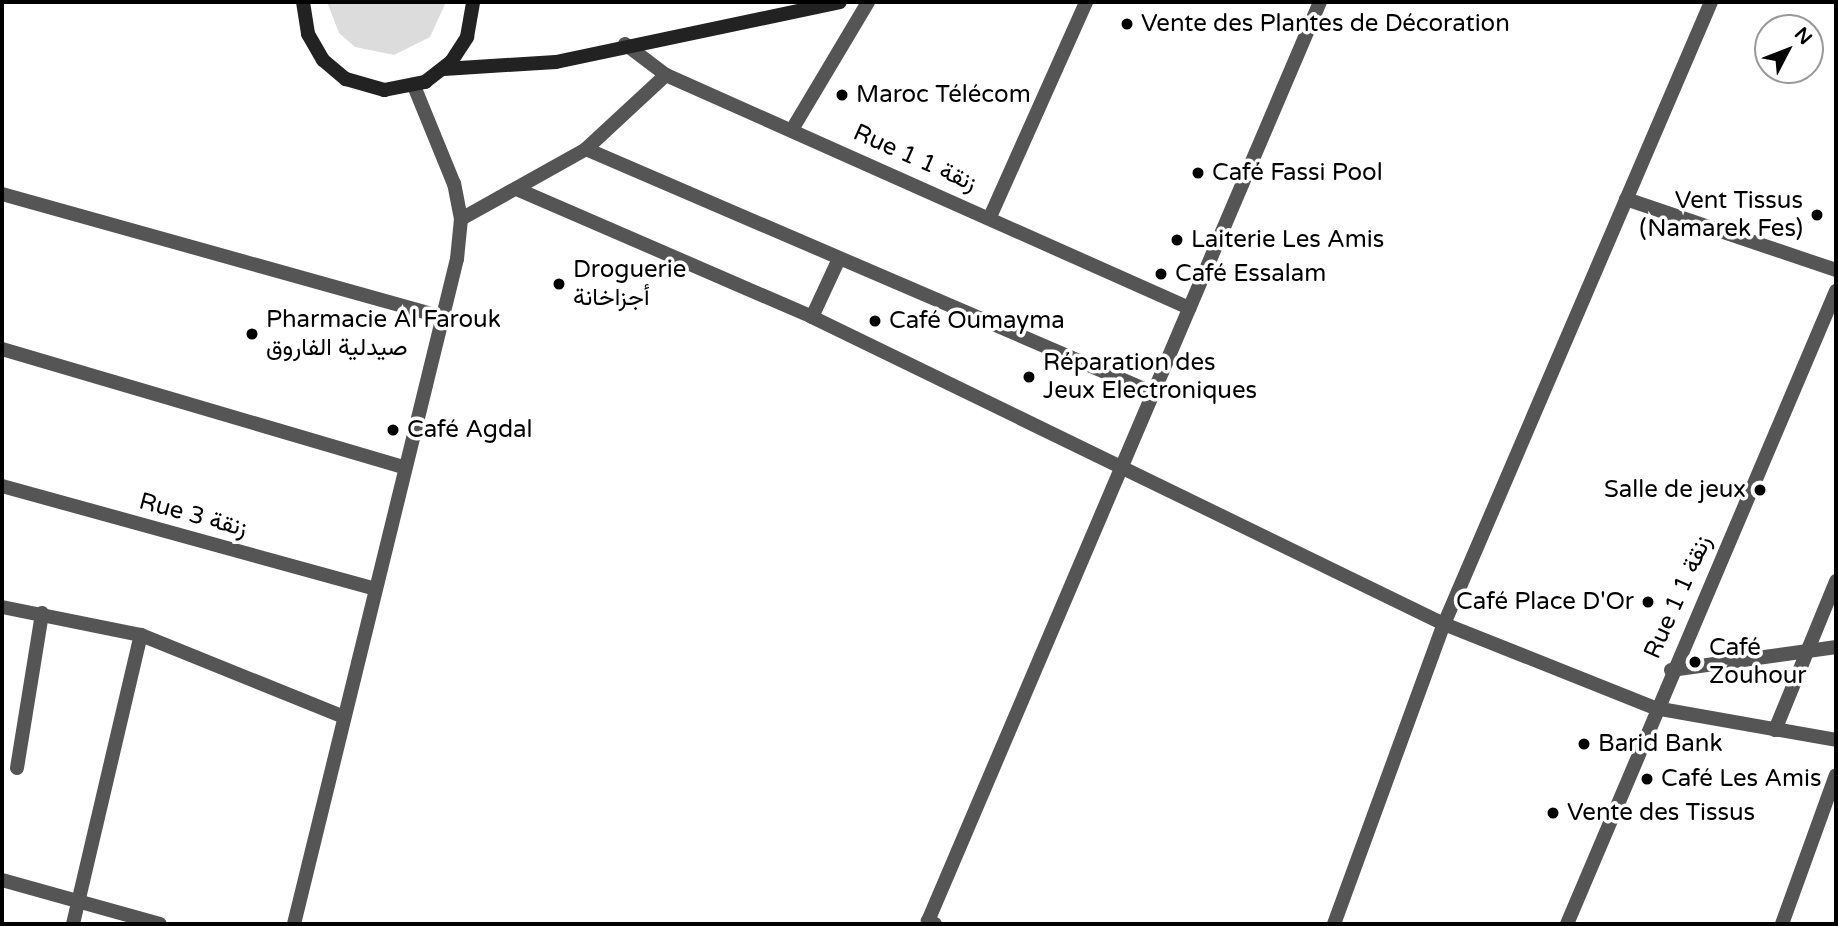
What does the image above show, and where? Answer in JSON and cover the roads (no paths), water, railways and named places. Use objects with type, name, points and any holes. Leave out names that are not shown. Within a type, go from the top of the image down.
[{"type":"main road","points":[[303,2],[312,43],[338,74],[374,89],[414,86],[444,69],[467,37],[473,2]]},
{"type":"main road","points":[[444,69],[556,62],[625,44],[840,2]]},
{"type":"street","points":[[793,128],[868,2]]},
{"type":"street","points":[[990,217],[1086,2]]},
{"type":"street","points":[[934,924],[928,921],[1124,472],[1189,308],[1321,2]]},
{"type":"street","points":[[1334,924],[1444,624],[1711,2]]},
{"type":"street","name":"Rue 1 زنقة 1","points":[[625,44],[666,75],[793,128],[1189,308]]},
{"type":"street","points":[[461,219],[519,190],[586,149],[666,75]]},
{"type":"street","points":[[294,924],[373,588],[445,318],[461,219],[439,142],[414,86]]},
{"type":"street","points":[[586,149],[838,261],[1156,394]]},
{"type":"street","points":[[519,190],[813,317],[1124,472],[1444,624],[1655,708],[1836,740]]},
{"type":"street","points":[[2,194],[445,318]]},
{"type":"street","points":[[1626,200],[1836,270]]},
{"type":"street","points":[[813,317],[838,261]]},
{"type":"street","name":"Rue 1 زنقة 1","points":[[1567,924],[1671,670],[1836,291]]},
{"type":"street","points":[[2,349],[404,467]]},
{"type":"street","name":"Rue 3 زنقة","points":[[2,486],[373,588]]},
{"type":"street","points":[[1775,730],[1836,581]]},
{"type":"street","points":[[2,607],[141,635],[344,717]]},
{"type":"street","points":[[17,768],[42,613]]},
{"type":"street","points":[[73,924],[141,635]]},
{"type":"street","points":[[1671,670],[1804,654],[1836,647]]},
{"type":"street","points":[[1782,924],[1836,775]]},
{"type":"street","points":[[2,880],[160,924]]},
{"type":"place","name":"Vente des Plantes de Décoration","points":[[1127,24]]},
{"type":"place","name":"Maroc Télécom","points":[[842,95]]},
{"type":"place","name":"Café Fassi Pool","points":[[1198,173]]},
{"type":"place","name":"Vent Tissus (Namarek Fes)","points":[[1817,215]]},
{"type":"place","name":"Laiterie Les Amis","points":[[1177,240]]},
{"type":"place","name":"Café Essalam","points":[[1161,274]]},
{"type":"place","name":"Droguerie أجزاخانة","points":[[559,284]]},
{"type":"place","name":"Café Oumayma","points":[[875,321]]},
{"type":"place","name":"Pharmacie Al Farouk صيدلية الفاروق","points":[[252,334]]},
{"type":"place","name":"Réparation des Jeux Electroniques","points":[[1029,377]]},
{"type":"place","name":"Café Agdal","points":[[393,430]]},
{"type":"place","name":"Salle de jeux","points":[[1760,490]]},
{"type":"place","name":"Café Place D'Or","points":[[1648,602]]},
{"type":"place","name":"Café Zouhour","points":[[1695,662]]},
{"type":"place","name":"Barid Bank","points":[[1584,744]]},
{"type":"place","name":"Café Les Amis","points":[[1647,779]]},
{"type":"place","name":"Vente des Tissus","points":[[1553,813]]}]
